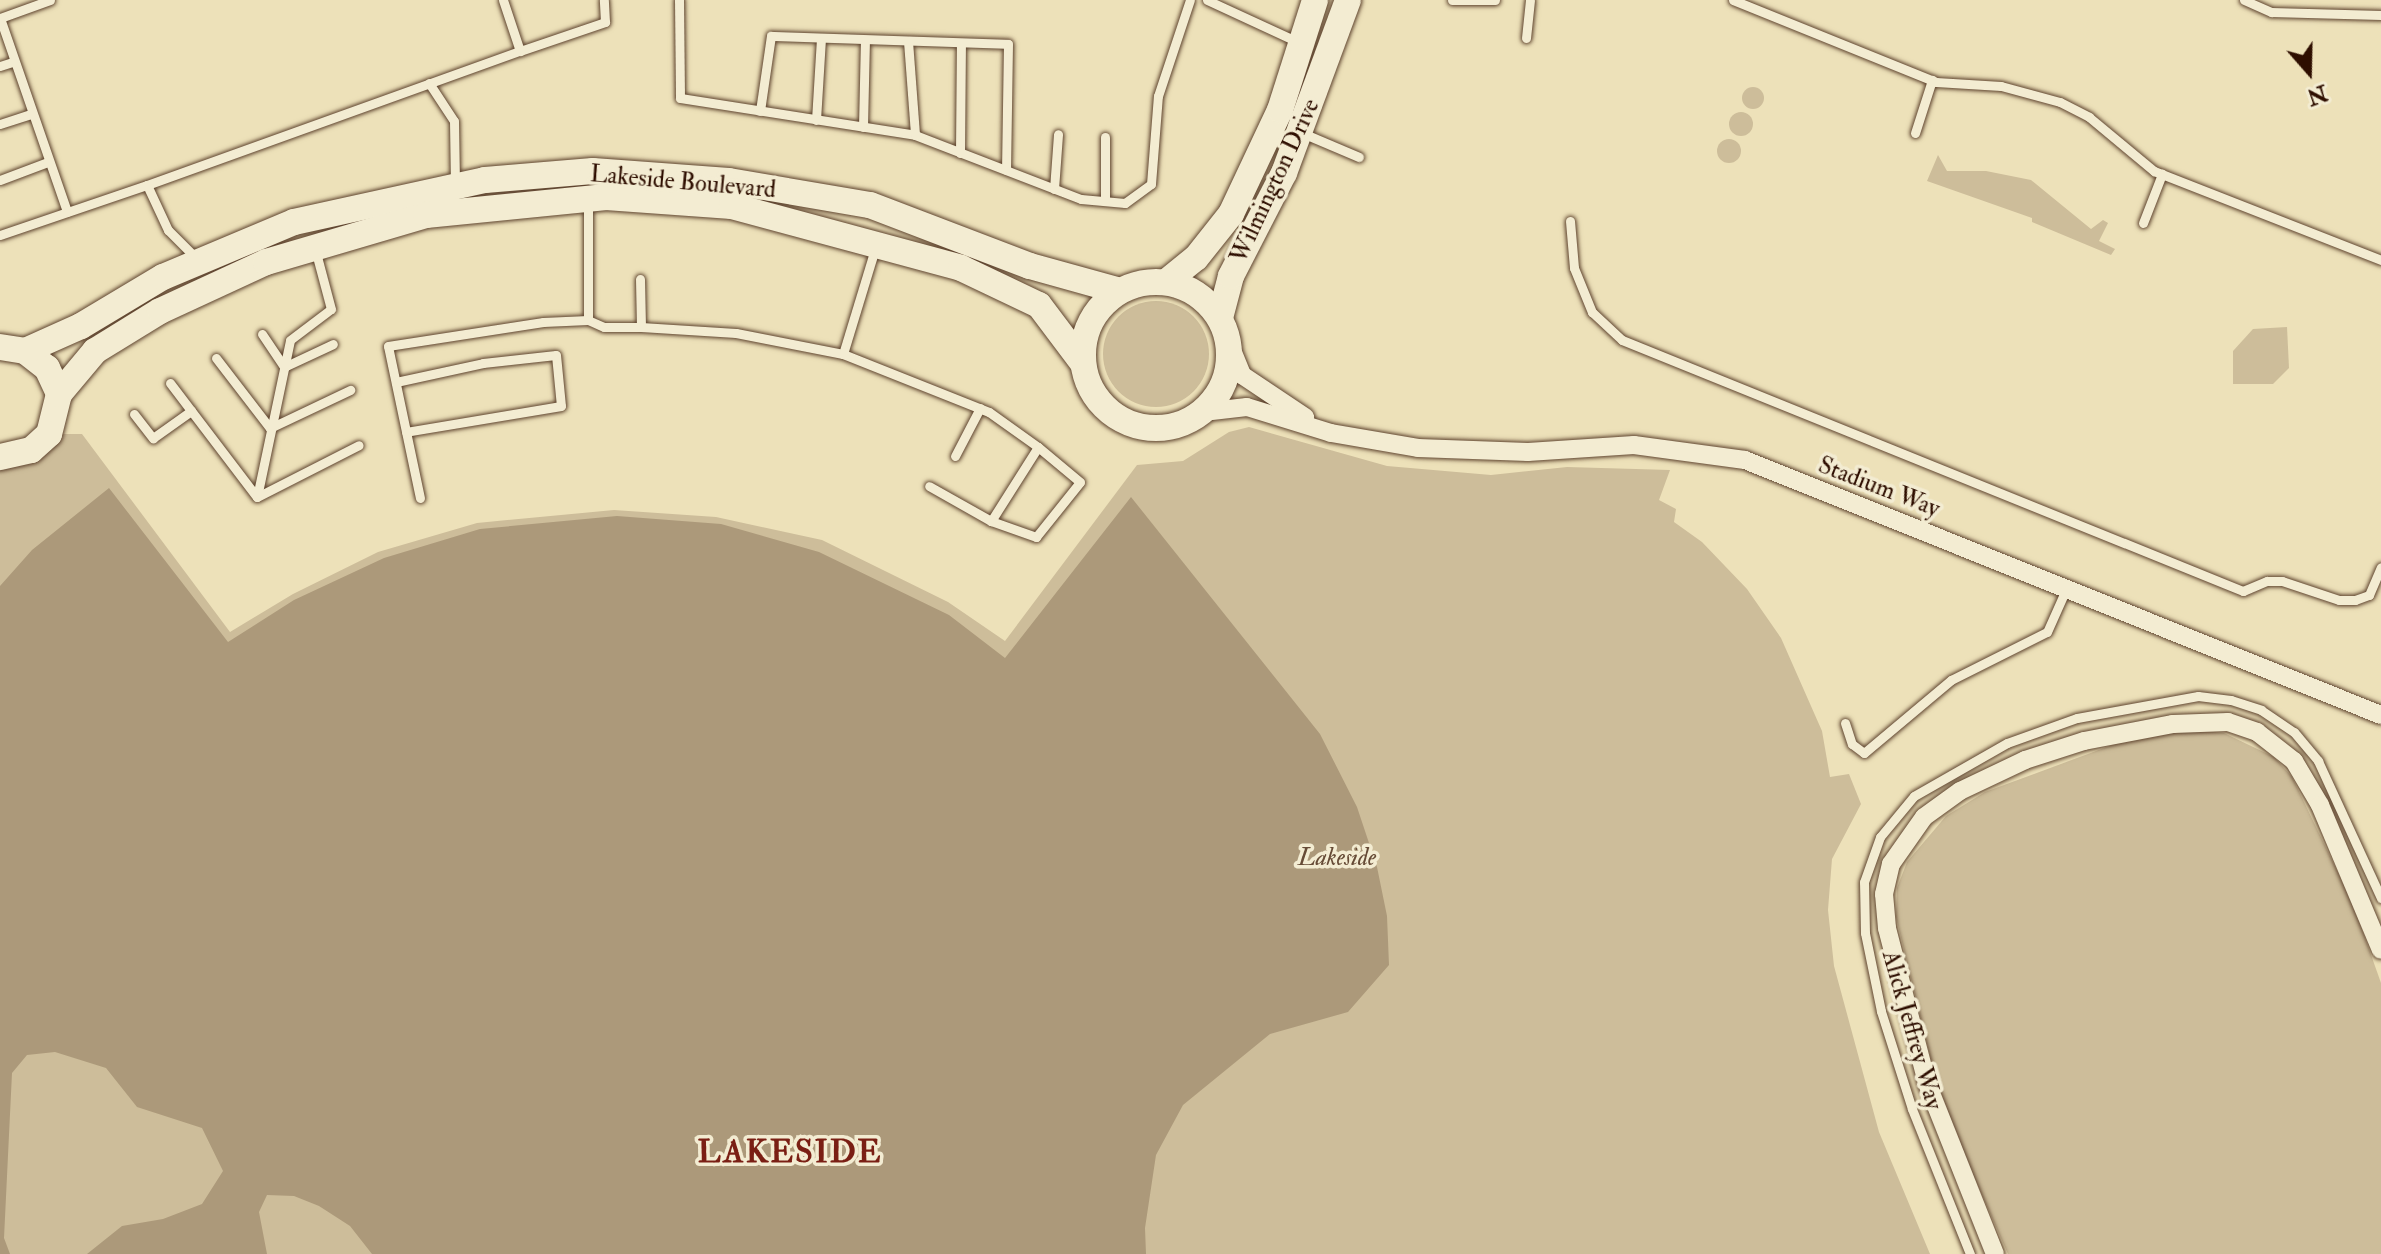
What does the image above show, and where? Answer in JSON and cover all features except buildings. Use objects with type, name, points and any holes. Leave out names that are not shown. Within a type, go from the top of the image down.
[{"type":"street","name":"Wilmington Drive","points":[[1166,282],[1196,258],[1231,214],[1280,110],[1315,0]]},
{"type":"street","name":"Wilmington Drive","points":[[1224,329],[1231,276],[1300,132],[1351,2]]},
{"type":"street","name":"Lakeside Boulevard","points":[[12,349],[200,261],[294,222],[455,186],[593,171],[729,181],[870,205],[1030,266],[1120,291]]},
{"type":"street","name":"Lakeside Boulevard","points":[[59,394],[95,351],[160,311],[209,285],[314,246],[426,215],[588,199],[732,206],[878,242],[961,268],[1039,305],[1082,362]]},
{"type":"street","points":[[1166,282],[1197,294],[1224,329],[1224,383],[1203,412],[1164,428],[1126,422],[1093,394],[1082,362],[1084,337],[1097,311],[1120,291],[1166,282]]},
{"type":"street","name":"Stadium Way","points":[[1224,329],[1242,375],[1331,433]]},
{"type":"street","points":[[0,457],[31,450],[49,434],[59,394],[47,368],[12,349]]},
{"type":"street","name":"Stadium Way","points":[[1203,412],[1247,407],[1331,433],[1479,452],[1634,445],[1745,460],[2381,715]]},
{"type":"street","points":[[1995,1254],[1927,1083],[1887,928],[1884,894],[1891,864],[1924,817],[1960,791],[2025,760],[2084,741],[2173,724],[2228,722],[2257,732],[2294,761],[2320,805],[2381,950]]},
{"type":"lane","points":[[50,0],[0,18],[12,62],[67,212]]},
{"type":"lane","points":[[504,0],[520,51]]},
{"type":"lane","points":[[0,235],[605,22],[604,0]]},
{"type":"lane","points":[[679,0],[680,98],[915,135],[1054,189],[1125,203],[1151,184],[1158,96],[1190,0]]},
{"type":"lane","points":[[1207,0],[1303,44]]},
{"type":"lane","points":[[1452,0],[1495,0]]},
{"type":"lane","points":[[1526,38],[1530,0]]},
{"type":"lane","points":[[1733,0],[1932,80],[2015,88],[2060,102],[2089,117],[2162,174],[2381,260]]},
{"type":"lane","points":[[2244,0],[2271,12],[2381,15]]},
{"type":"lane","points":[[760,111],[771,36],[1008,44],[1006,170]]},
{"type":"lane","points":[[816,120],[821,38]]},
{"type":"lane","points":[[863,127],[865,40]]},
{"type":"lane","points":[[908,41],[915,135]]},
{"type":"lane","points":[[960,153],[961,43]]},
{"type":"lane","points":[[0,66],[12,62]]},
{"type":"lane","points":[[1915,133],[1932,80]]},
{"type":"lane","points":[[429,83],[454,121],[455,186]]},
{"type":"lane","points":[[0,124],[30,114]]},
{"type":"lane","points":[[1300,132],[1359,157]]},
{"type":"lane","points":[[1054,189],[1058,134]]},
{"type":"lane","points":[[1105,137],[1105,201]]},
{"type":"lane","points":[[0,180],[48,162]]},
{"type":"lane","points":[[2143,223],[2162,174]]},
{"type":"lane","points":[[147,185],[168,230],[200,261]]},
{"type":"lane","points":[[588,199],[588,320]]},
{"type":"lane","points":[[1570,221],[1574,268],[1592,312],[1622,340],[2243,591],[2267,581],[2282,581],[2339,600],[2355,600],[2369,595],[2381,567]]},
{"type":"lane","points":[[843,354],[878,242]]},
{"type":"lane","points":[[257,497],[290,340],[331,309],[314,246]]},
{"type":"lane","points":[[640,279],[641,327]]},
{"type":"lane","points":[[420,498],[388,346],[529,323],[588,320],[604,327],[736,333],[843,354],[980,408],[1038,447],[1080,482],[1036,537],[991,521],[929,486]]},
{"type":"lane","points":[[262,334],[284,367]]},
{"type":"lane","points":[[284,367],[333,344]]},
{"type":"lane","points":[[396,382],[483,363],[556,355],[561,406],[406,432]]},
{"type":"lane","points":[[216,358],[270,428]]},
{"type":"lane","points":[[170,383],[257,497]]},
{"type":"lane","points":[[270,428],[350,390]]},
{"type":"lane","points":[[955,456],[980,408]]},
{"type":"lane","points":[[134,414],[153,438],[191,411]]},
{"type":"lane","points":[[257,497],[359,445]]},
{"type":"lane","points":[[991,521],[1038,447]]},
{"type":"lane","points":[[1845,723],[1852,744],[1864,753],[1951,680],[2047,632],[2068,587]]},
{"type":"lane","name":"Alick Jeffrey Way","points":[[1970,1254],[1912,1109],[1881,1011],[1865,933],[1864,882],[1880,837],[1914,796],[2007,743],[2077,718],[2198,696],[2231,700],[2261,710],[2294,732],[2318,761],[2381,898]]},
{"type":"green space","points":[[1753,87],[1761,90],[1764,98],[1761,106],[1753,109],[1745,106],[1742,98],[1745,90]]},
{"type":"green space","points":[[1741,112],[1752,119],[1753,124],[1746,135],[1741,136],[1730,129],[1729,124],[1736,113]]},
{"type":"green space","points":[[1729,139],[1737,143],[1741,151],[1737,159],[1729,163],[1721,159],[1717,151],[1721,143]]},
{"type":"green space","points":[[1938,155],[1947,171],[1986,171],[2031,180],[2091,229],[2103,220],[2108,223],[2099,241],[2115,249],[2111,255],[2032,222],[2032,218],[1927,181]]},
{"type":"green space","points":[[1156,301],[1176,305],[1193,317],[1205,334],[1209,354],[1205,374],[1193,391],[1176,403],[1156,407],[1136,403],[1119,391],[1107,374],[1103,354],[1107,334],[1119,317],[1136,305]]},
{"type":"green space","points":[[2287,327],[2289,368],[2273,384],[2233,384],[2233,351],[2253,329]]},
{"type":"green space","name":"Lakeside","points":[[1249,427],[1387,466],[1491,475],[1567,467],[1670,470],[1659,500],[1676,509],[1674,522],[1702,542],[1747,589],[1781,638],[1822,731],[1830,777],[1849,774],[1861,804],[1832,859],[1828,910],[1834,966],[1879,1132],[1930,1254],[0,1254],[0,457],[49,434],[82,434],[230,632],[293,594],[378,552],[477,523],[614,510],[716,517],[822,540],[948,602],[1005,641],[1137,465],[1183,461],[1229,432]]},
{"type":"green space","points":[[2190,730],[2224,733],[2274,757],[2292,777],[2353,904],[2381,983],[2381,1254],[2008,1254],[1960,1145],[1935,1076],[1896,917],[1897,888],[1907,862],[1946,816],[1985,792],[2115,744]]},
{"type":"shaded area","name":"Lakeside","points":[[109,488],[228,642],[294,600],[384,558],[480,529],[617,516],[721,524],[819,552],[949,615],[1005,658],[1131,497],[1320,734],[1357,807],[1377,867],[1387,916],[1389,965],[1348,1012],[1270,1034],[1183,1105],[1156,1155],[1145,1228],[1146,1254],[372,1254],[350,1226],[319,1206],[294,1196],[267,1195],[259,1212],[267,1254],[87,1254],[122,1226],[163,1219],[202,1204],[223,1171],[202,1128],[137,1107],[106,1068],[55,1052],[27,1055],[12,1073],[4,1238],[10,1254],[0,1254],[0,586],[32,550]]},
{"type":"district","name":"LAKESIDE","points":[[790,1152]]}]
